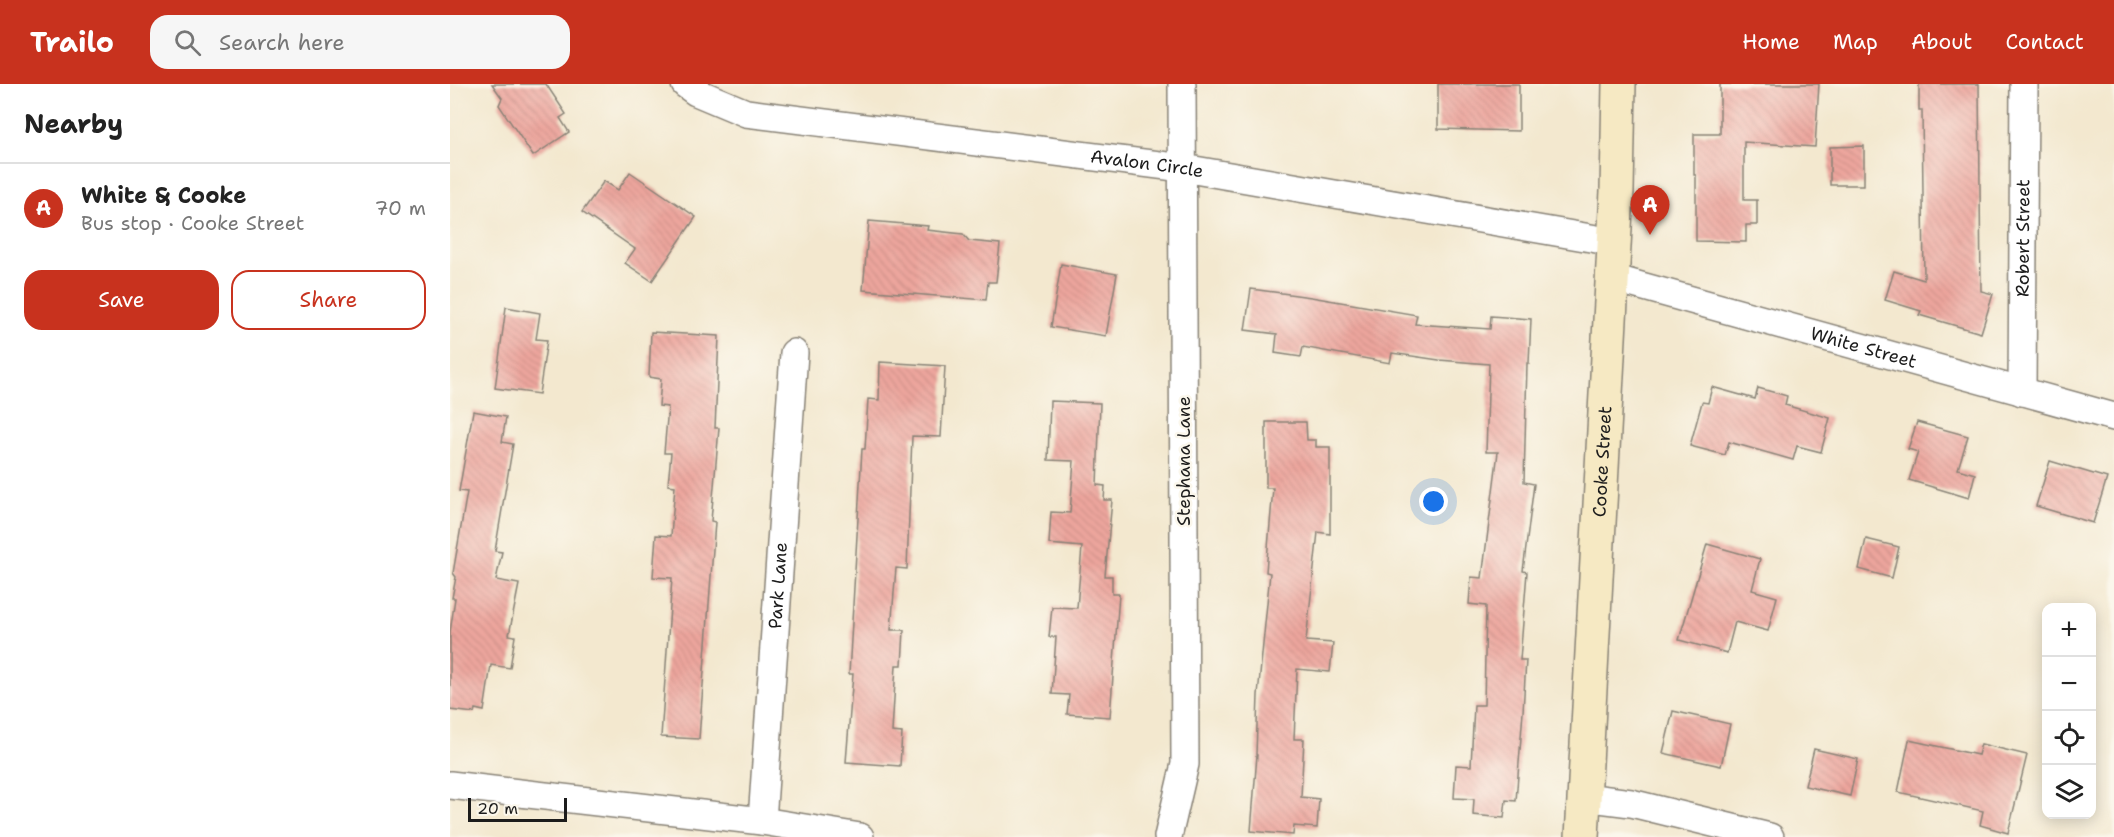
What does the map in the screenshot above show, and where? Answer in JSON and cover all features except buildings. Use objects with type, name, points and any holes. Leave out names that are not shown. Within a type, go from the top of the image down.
[{"type":"main road","name":"Cooke Street","points":[[1582,837],[1617,191],[1619,84]]},
{"type":"street","name":"Avalon Circle","points":[[685,84],[696,92],[746,113],[1183,168],[1614,242]]},
{"type":"street","name":"Stephana Lane","points":[[1168,837],[1185,764],[1182,84]]},
{"type":"street","name":"Robert Street","points":[[2022,392],[2024,84]]},
{"type":"street","name":"White Street","points":[[1612,278],[2114,417]]},
{"type":"street","name":"Park Lane","points":[[762,821],[794,352]]},
{"type":"street","points":[[450,785],[762,821],[860,837]]},
{"type":"street","points":[[1584,797],[1631,803],[1770,837]]},
{"type":"place","name":"White & Cooke","points":[[1650,235]]}]
